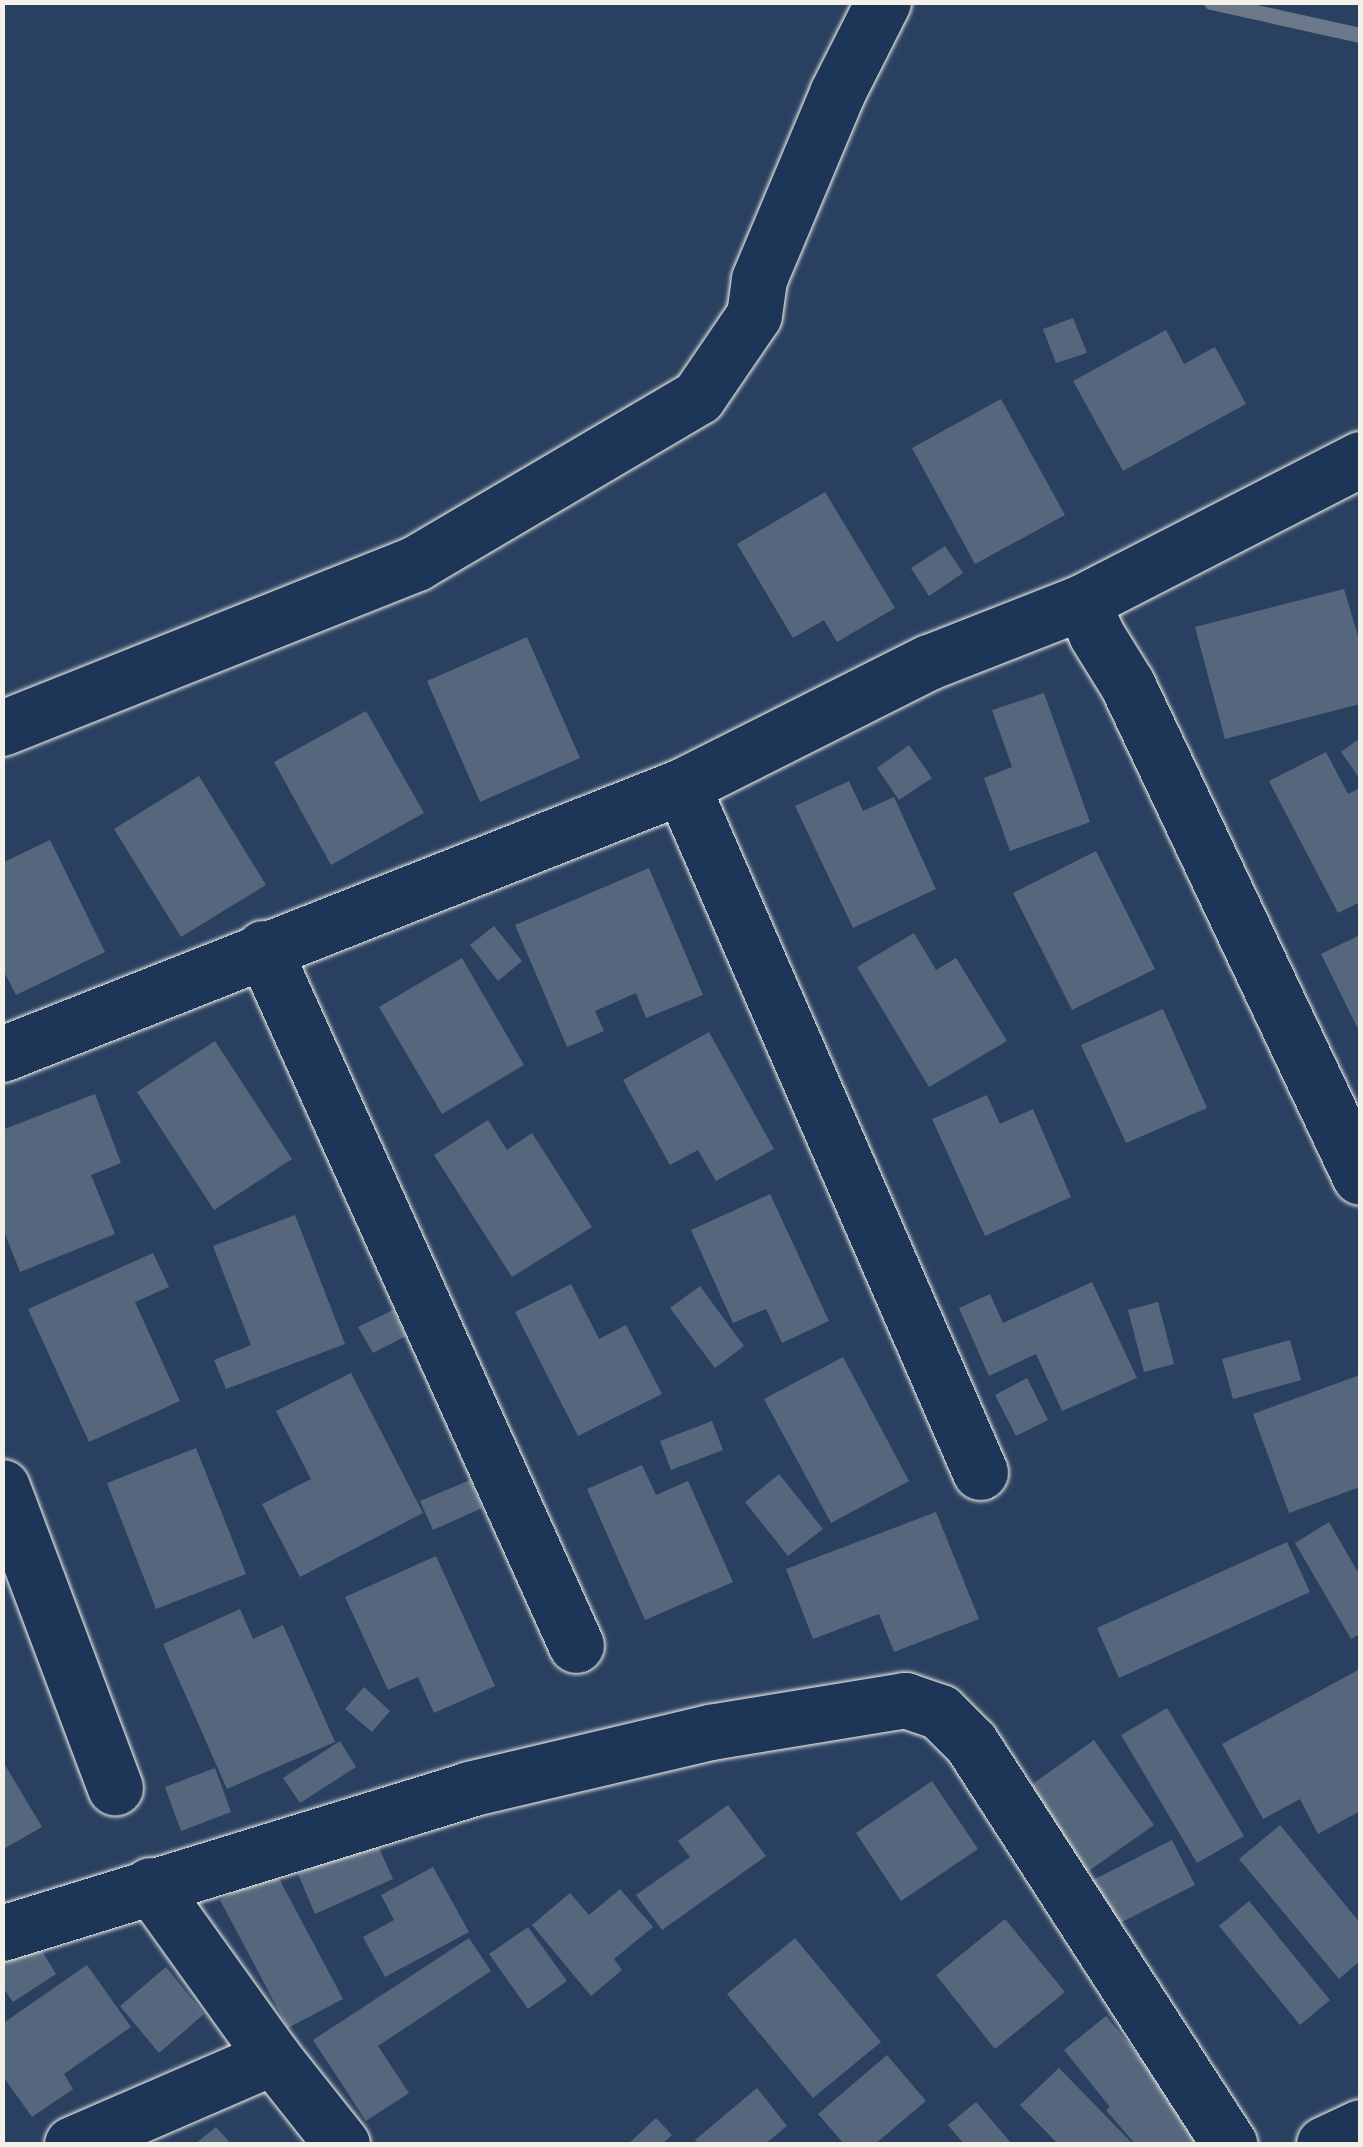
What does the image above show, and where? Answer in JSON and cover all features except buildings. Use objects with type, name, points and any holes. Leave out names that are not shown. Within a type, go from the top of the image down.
[{"type":"street","points":[[2,728],[416,563],[698,397],[754,315],[759,279],[837,92],[883,2]]},
{"type":"street","points":[[2,1054],[682,786],[929,662],[1082,602],[1360,459]]},
{"type":"street","points":[[1082,602],[1096,634],[1127,684],[1360,1175]]},
{"type":"street","points":[[682,786],[980,1472]]},
{"type":"street","points":[[263,948],[576,1645]]},
{"type":"street","points":[[2,1487],[115,1787]]},
{"type":"street","points":[[2,1932],[469,1788],[710,1732],[905,1700],[940,1712],[971,1744],[1229,2144]]},
{"type":"street","points":[[150,1885],[272,2057],[342,2144]]},
{"type":"street","points":[[72,2144],[272,2057]]},
{"type":"street","points":[[1324,2144],[1360,2127]]},
{"type":"waterway","points":[[1211,2],[1360,35]]}]
